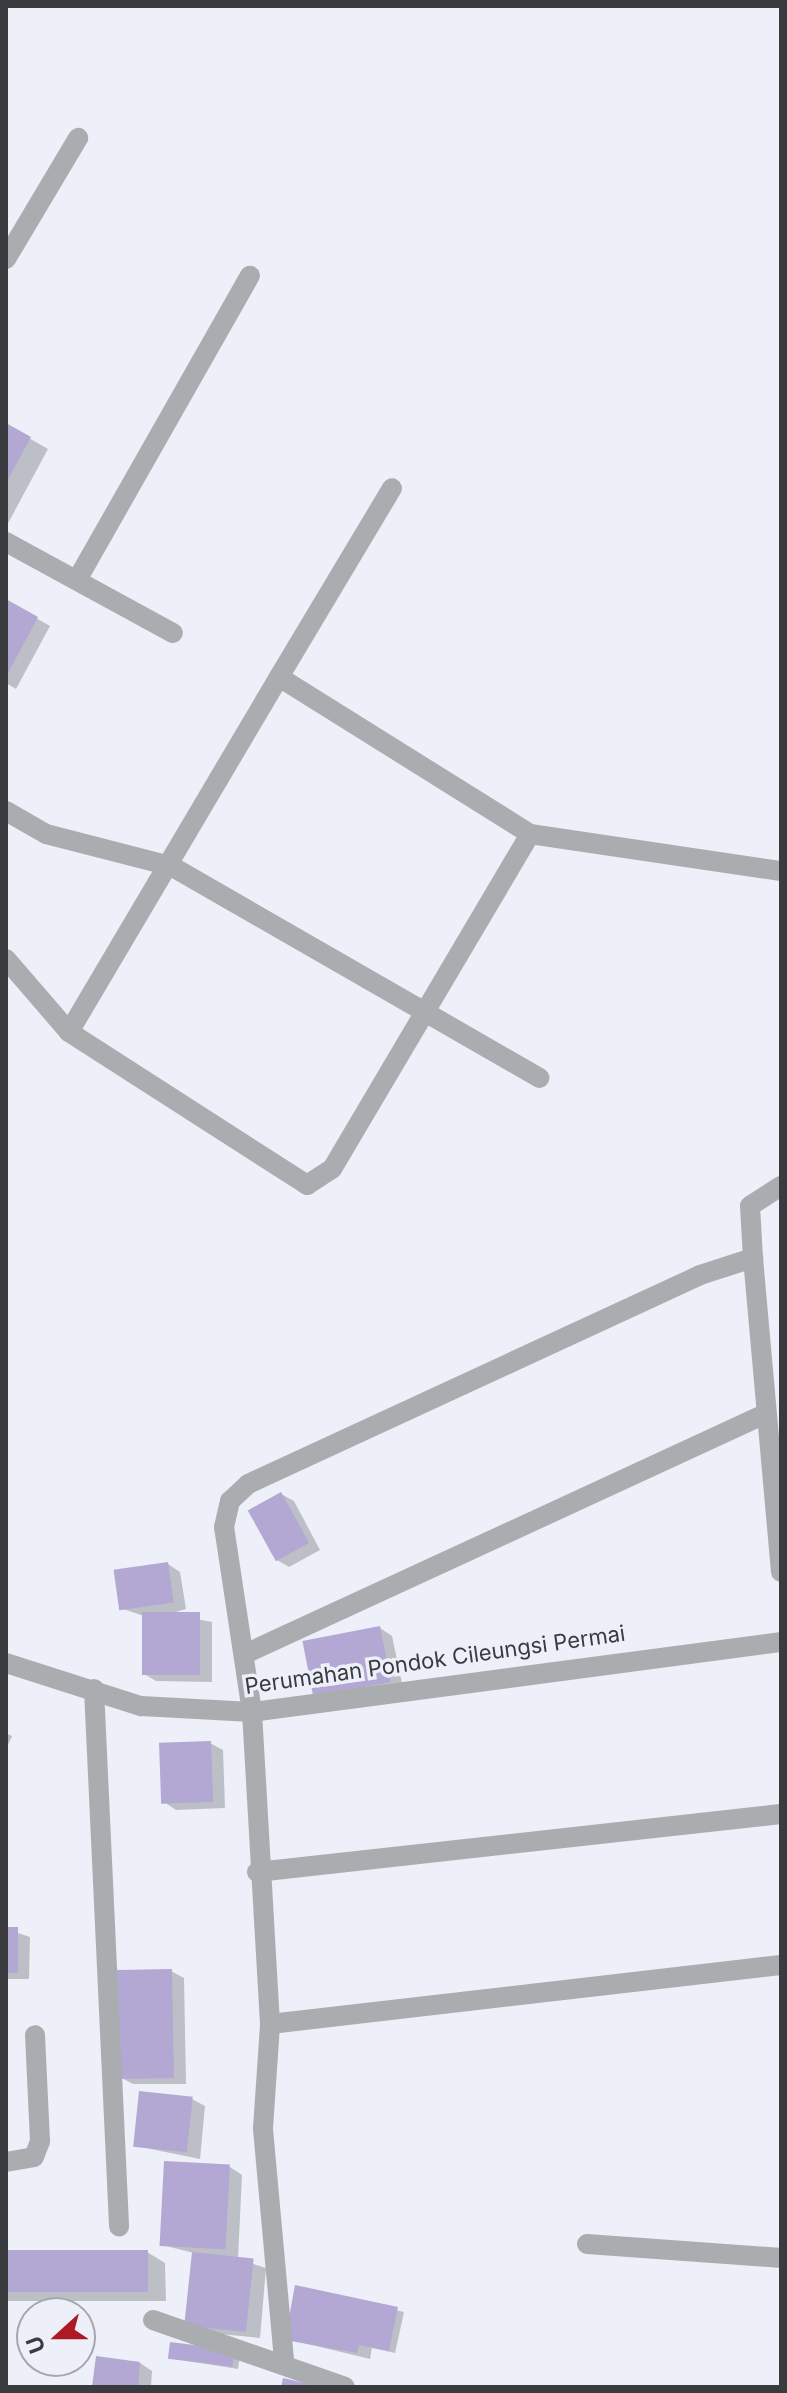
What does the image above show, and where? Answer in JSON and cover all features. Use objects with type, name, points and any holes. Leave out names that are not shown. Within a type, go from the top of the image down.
[{"type":"street","points":[[6,259],[78,138]]},
{"type":"street","points":[[77,580],[250,276]]},
{"type":"street","points":[[69,1032],[171,866],[392,488]]},
{"type":"street","points":[[6,542],[173,633]]},
{"type":"street","points":[[279,677],[530,834],[781,871]]},
{"type":"street","points":[[6,811],[46,834],[171,866],[423,1015],[539,1078]]},
{"type":"street","points":[[6,959],[69,1032],[307,1185],[332,1169],[530,834]]},
{"type":"street","points":[[781,1186],[750,1206],[763,1415],[781,1572]]},
{"type":"street","points":[[284,2360],[263,2128],[270,2024],[257,1872],[252,1712],[224,1527],[230,1501],[248,1484],[700,1275],[753,1258]]},
{"type":"street","points":[[245,1654],[763,1415]]},
{"type":"street","name":"Perumahan Pondok Cileungsi Permai","points":[[6,1663],[141,1706],[252,1712],[781,1642]]},
{"type":"street","points":[[94,1689],[119,2226]]},
{"type":"street","points":[[257,1872],[781,1814]]},
{"type":"street","points":[[270,2024],[781,1965]]},
{"type":"street","points":[[6,2162],[34,2157],[40,2141],[35,2035]]},
{"type":"street","points":[[587,2244],[781,2258]]},
{"type":"street","points":[[153,2320],[284,2360],[345,2387]]},
{"type":"building","points":[[6,423],[31,437],[6,483]]},
{"type":"building","points":[[6,599],[38,617],[6,677]]},
{"type":"building","points":[[281,1492],[309,1543],[276,1561],[248,1510]]},
{"type":"building","points":[[168,1562],[174,1603],[119,1610],[114,1570]]},
{"type":"building","points":[[142,1612],[200,1612],[200,1675],[142,1675]]},
{"type":"building","points":[[380,1626],[391,1682],[313,1697],[302,1641]]},
{"type":"building","points":[[211,1741],[213,1802],[161,1804],[159,1743]]},
{"type":"building","points":[[6,1927],[18,1927],[18,1973],[6,1973]]},
{"type":"building","points":[[172,1969],[174,2078],[119,2079],[117,1970]]},
{"type":"building","points":[[139,2091],[193,2097],[187,2152],[133,2147]]},
{"type":"building","points":[[164,2161],[230,2164],[225,2249],[160,2246]]},
{"type":"building","points":[[6,2250],[148,2250],[148,2292],[6,2292]]},
{"type":"building","points":[[192,2252],[254,2258],[246,2332],[184,2326]]},
{"type":"building","points":[[295,2285],[398,2307],[389,2351],[359,2345],[357,2353],[285,2340]]},
{"type":"building","points":[[170,2342],[235,2350],[232,2367],[168,2359]]},
{"type":"building","points":[[96,2356],[140,2362],[138,2387],[92,2387],[93,2377],[96,2377]]},
{"type":"building","points":[[283,2378],[318,2386],[318,2387],[281,2387]]}]
